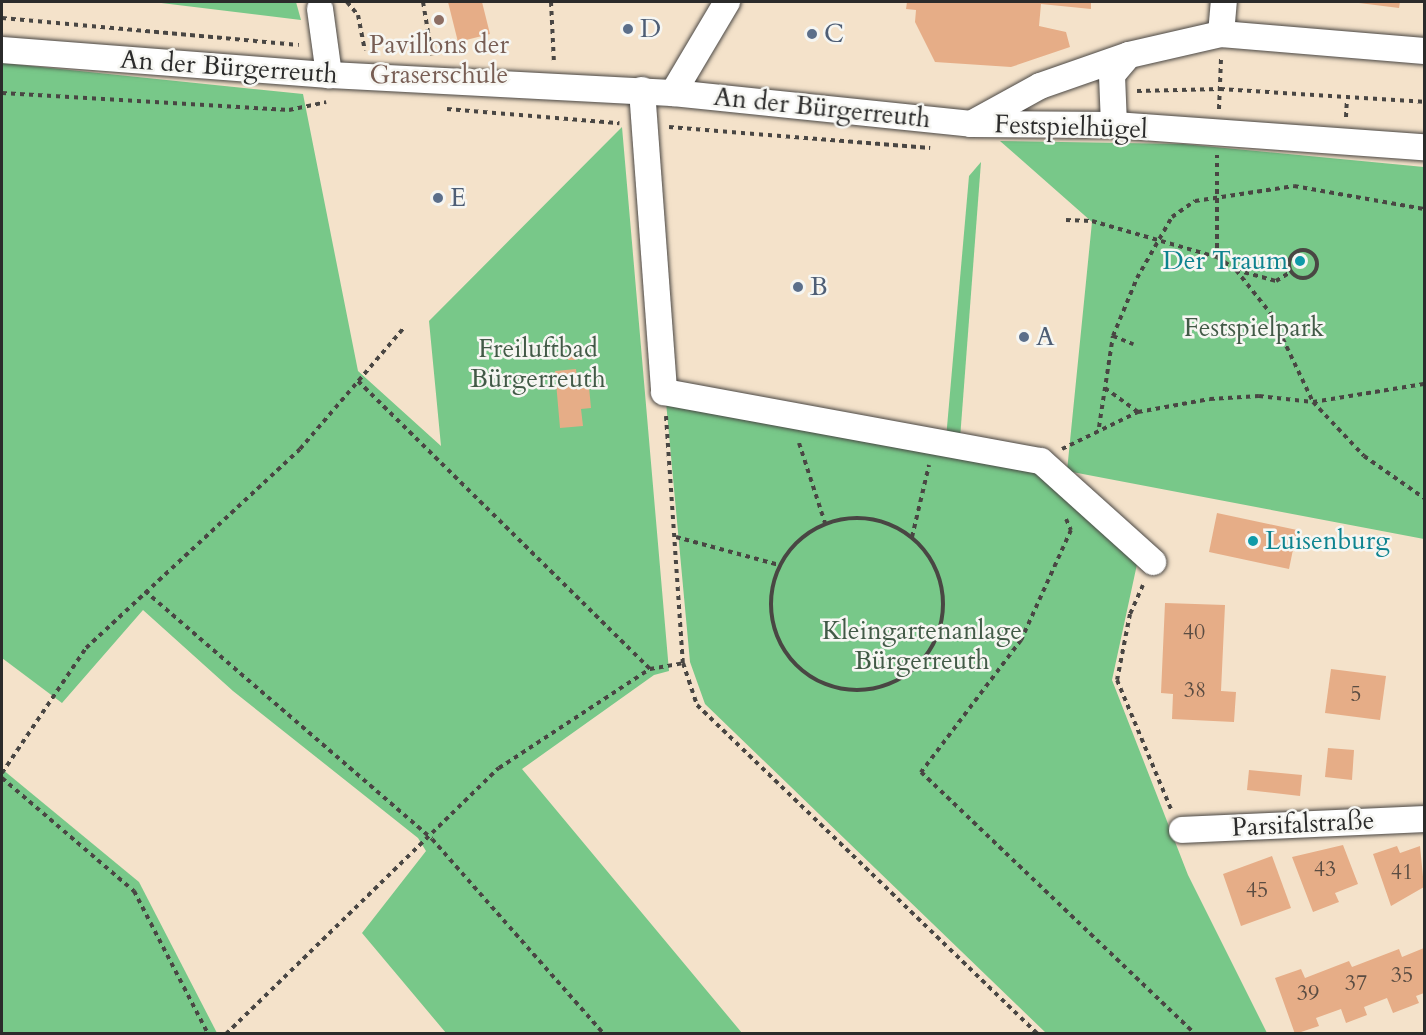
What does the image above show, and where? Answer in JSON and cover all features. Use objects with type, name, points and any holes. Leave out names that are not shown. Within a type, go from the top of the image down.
[{"type":"street","name":"An der Bürgerreuth","points":[[673,93],[727,2]]},
{"type":"street","points":[[1221,34],[1224,2]]},
{"type":"street","points":[[320,9],[329,75]]},
{"type":"street","name":"Festspielhügel","points":[[971,124],[1040,86],[1129,56],[1221,34],[1425,51]]},
{"type":"street","name":"An der Bürgerreuth","points":[[2,50],[329,75],[642,90],[971,124]]},
{"type":"street","points":[[1113,126],[1110,92],[1112,75],[1129,56]]},
{"type":"street","points":[[642,90],[664,392],[1041,461],[1153,562]]},
{"type":"street","name":"Festspielhügel","points":[[971,124],[1113,126],[1218,135],[1425,147]]},
{"type":"street","name":"Parsifalstraße","points":[[1182,830],[1425,819]]},
{"type":"path","points":[[347,2],[358,15],[365,50]]},
{"type":"path","points":[[423,2],[432,56]]},
{"type":"path","points":[[547,85],[554,66],[551,2]]},
{"type":"path","points":[[1220,89],[1221,62]]},
{"type":"path","points":[[1110,92],[1220,89],[1425,102]]},
{"type":"path","points":[[2,93],[289,110],[334,100]]},
{"type":"path","points":[[437,108],[935,148]]},
{"type":"path","points":[[1217,257],[1218,135]]},
{"type":"path","points":[[1099,428],[1113,336],[1156,242],[1172,217],[1195,201],[1294,186],[1425,209]]},
{"type":"path","points":[[1066,220],[1092,221],[1156,242],[1217,257],[1236,270],[1270,314],[1313,402],[1364,456],[1425,498]]},
{"type":"path","points":[[1297,251],[1314,255],[1317,264],[1311,276],[1298,277],[1292,271],[1289,262],[1297,251]]},
{"type":"path","points":[[1236,270],[1276,281],[1292,271]]},
{"type":"path","points":[[2,773],[86,648],[300,449],[403,329]]},
{"type":"path","points":[[1113,336],[1133,344]]},
{"type":"path","points":[[358,381],[650,669]]},
{"type":"path","points":[[1041,461],[1099,428],[1138,412],[1259,396],[1313,402],[1425,384]]},
{"type":"path","points":[[1105,388],[1138,412]]},
{"type":"path","points":[[664,392],[683,663],[698,705],[1038,1034]]},
{"type":"path","points":[[912,537],[935,442]]},
{"type":"path","points":[[798,443],[825,523]]},
{"type":"path","points":[[1062,511],[1071,530],[1021,640],[921,772],[1195,1034]]},
{"type":"path","points":[[871,518],[912,537],[931,560],[942,588],[943,618],[933,646],[914,669],[879,687],[831,687],[804,673],[784,651],[772,623],[771,594],[779,565],[806,533],[825,523],[871,518]]},
{"type":"path","points":[[675,537],[779,565]]},
{"type":"path","points":[[1153,562],[1130,614],[1117,680],[1182,830]]},
{"type":"path","points":[[145,591],[432,839],[604,1034]]},
{"type":"path","points":[[226,1034],[432,839],[499,768],[650,669],[683,663]]},
{"type":"path","points":[[2,778],[134,891],[208,1034]]},
{"type":"green space","points":[[153,2],[296,2],[301,20]]},
{"type":"green space","name":"Freiluftbad Bürgerreuth","points":[[2,63],[303,94],[358,371],[441,446],[429,321],[622,127],[669,671],[654,675],[522,769],[742,1033],[446,1033],[362,933],[426,851],[418,838],[233,691],[143,610],[62,703],[2,658]]},
{"type":"green space","name":"Festspielpark","points":[[1000,141],[1183,144],[1424,167],[1424,539],[1067,471],[1092,222]]},
{"type":"green space","points":[[981,162],[959,452],[945,450],[969,176]]},
{"type":"green space","name":"Kleingartenanlage Bürgerreuth","points":[[666,402],[1034,470],[1139,555],[1112,680],[1188,875],[1267,1033],[1046,1033],[705,704],[690,662]]},
{"type":"green space","points":[[2,769],[139,882],[217,1033],[2,1033]]},
{"type":"building","points":[[448,2],[482,2],[490,34],[458,42]]},
{"type":"building","points":[[907,2],[1091,2],[1091,9],[1041,4],[1039,26],[1066,32],[1070,47],[1011,67],[935,62],[915,22],[916,10],[906,9]]},
{"type":"building","points":[[1351,2],[1400,2],[1399,8]]},
{"type":"building","points":[[574,346],[576,360],[568,360],[567,347]]},
{"type":"building","points":[[576,369],[578,388],[589,387],[591,408],[581,409],[583,426],[560,428],[555,371]]},
{"type":"building","name":"Luisenburg","points":[[1217,513],[1297,530],[1289,569],[1209,552]]},
{"type":"building","points":[[1165,603],[1225,605],[1221,691],[1236,692],[1234,722],[1172,719],[1173,694],[1161,693]]},
{"type":"building","points":[[1331,669],[1386,676],[1380,720],[1325,713]]},
{"type":"building","points":[[1328,748],[1354,750],[1352,780],[1325,777]]},
{"type":"building","points":[[1249,770],[1302,775],[1300,796],[1247,790]]},
{"type":"building","points":[[1343,845],[1358,884],[1335,893],[1339,902],[1313,912],[1292,857]]},
{"type":"building","points":[[1397,846],[1400,853],[1420,846],[1424,887],[1391,906],[1373,854]]},
{"type":"building","points":[[1272,856],[1291,908],[1241,926],[1223,874]]},
{"type":"building","points":[[1424,948],[1424,993],[1416,996],[1419,1003],[1393,1013],[1387,998],[1364,1007],[1367,1015],[1346,1023],[1341,1009],[1316,1018],[1319,1026],[1295,1034],[1275,978],[1301,969],[1305,978],[1349,961],[1352,967],[1399,949],[1402,957]]},
{"type":"place","name":"Pavillons der Graserschule","points":[[439,20]]},
{"type":"place","name":"D","points":[[628,29]]},
{"type":"place","name":"C","points":[[812,34]]},
{"type":"place","name":"E","points":[[438,198]]},
{"type":"place","name":"Der Traum","points":[[1300,261]]},
{"type":"place","name":"B","points":[[798,287]]},
{"type":"place","name":"A","points":[[1024,337]]},
{"type":"place","name":"Luisenburg","points":[[1253,541]]}]
